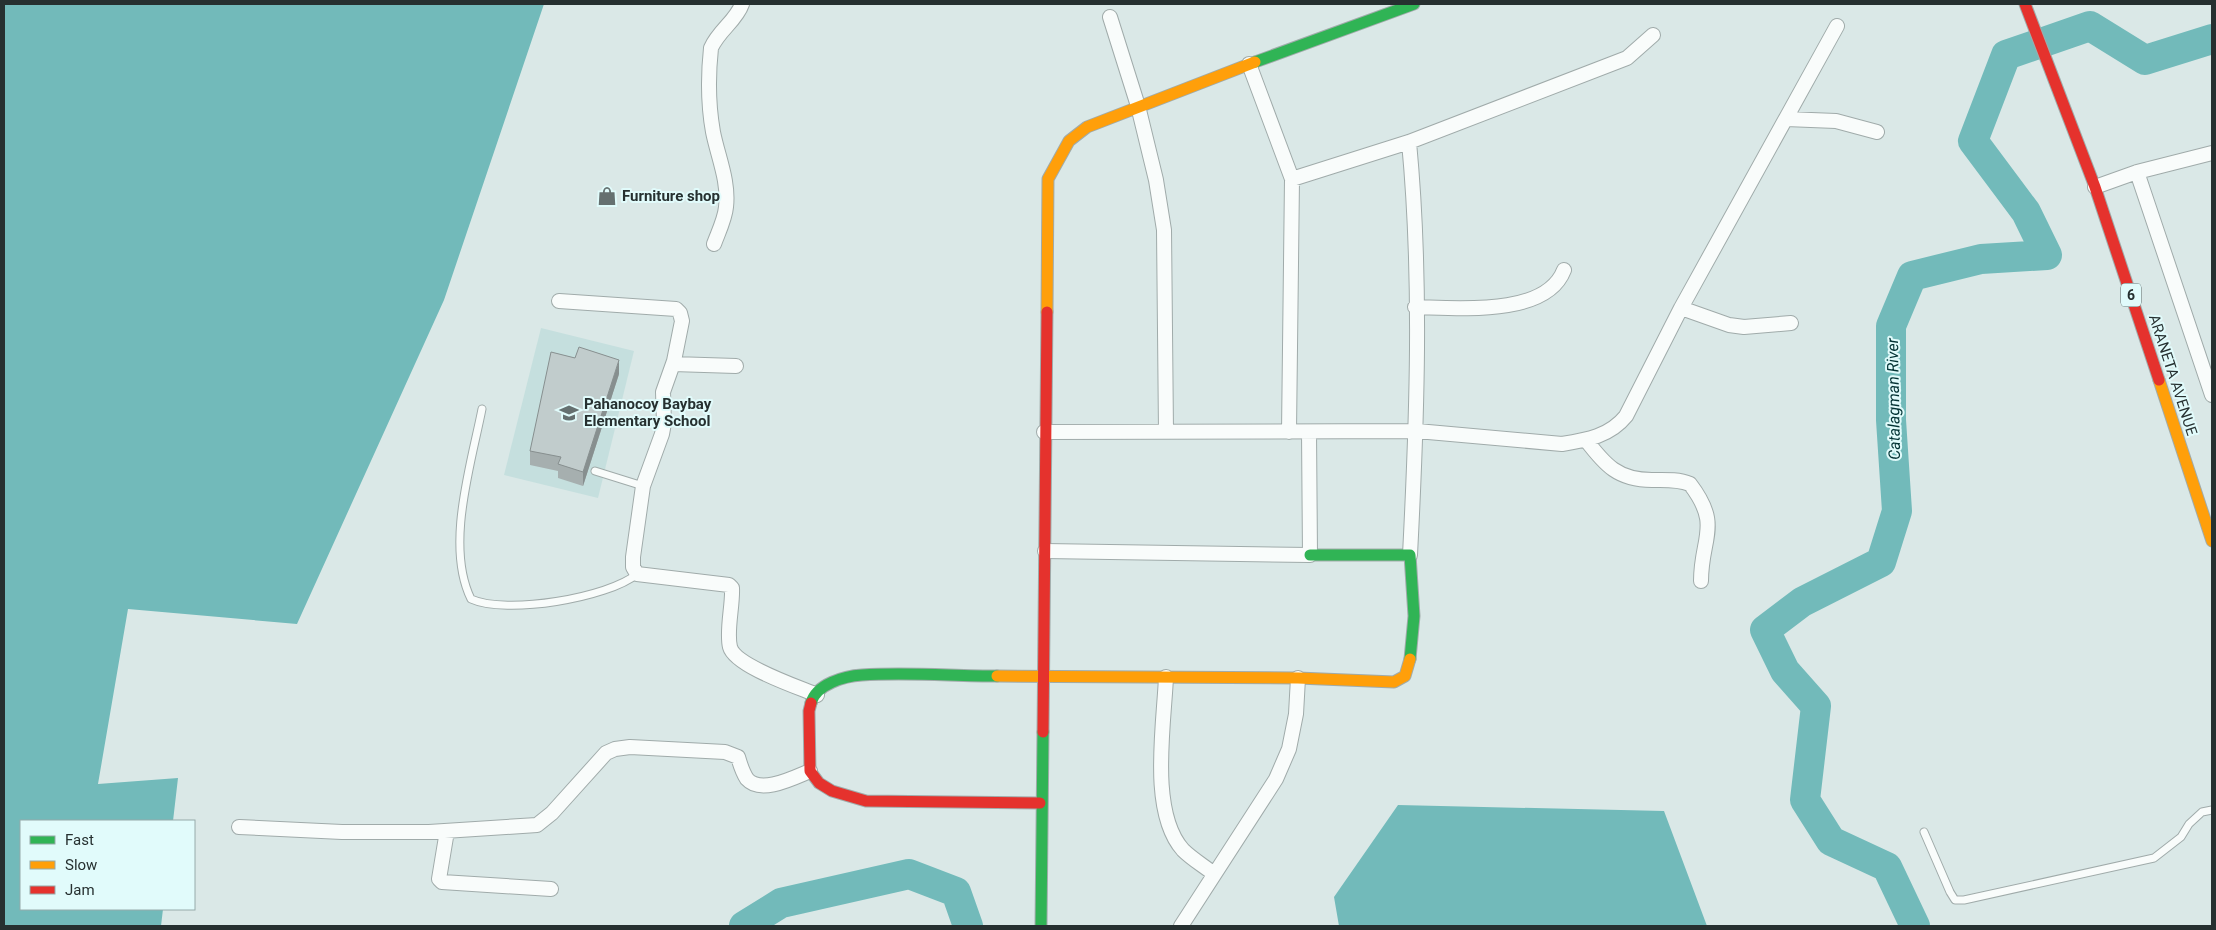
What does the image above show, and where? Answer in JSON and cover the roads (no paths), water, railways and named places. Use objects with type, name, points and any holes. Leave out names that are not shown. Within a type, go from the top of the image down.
[{"type":"street","points":[[714,244],[726,209],[727,196],[721,158],[708,106],[711,48],[715,40],[734,18],[742,4]]},
{"type":"street","points":[[1041,926],[1040,803],[1045,551],[1044,432],[1048,178],[1069,141],[1087,126],[1414,4]]},
{"type":"street","name":"ARANETA AVENUE","points":[[2025,4],[2095,187],[2212,541]]},
{"type":"street","points":[[1110,17],[1138,106],[1156,180],[1164,230],[1166,432]]},
{"type":"street","points":[[1044,432],[1417,431],[1562,444],[1586,440],[1617,428],[1626,416],[1681,308],[1837,26]]},
{"type":"street","points":[[1292,179],[1409,142],[1628,58],[1653,36]]},
{"type":"street","points":[[1249,64],[1292,179],[1289,432]]},
{"type":"street","points":[[1786,119],[1836,120],[1876,132]]},
{"type":"street","points":[[1040,803],[866,801],[832,791],[819,783],[810,771],[809,710],[812,699],[826,686],[839,680],[861,675],[1298,678],[1394,682],[1404,676],[1410,662],[1415,626],[1410,555],[1417,431],[1414,194],[1409,142]]},
{"type":"street","points":[[2095,187],[2137,172],[2212,152]]},
{"type":"street","points":[[2137,172],[2212,395]]},
{"type":"street","points":[[1415,307],[1482,308],[1513,304],[1548,292],[1560,281],[1564,270]]},
{"type":"street","points":[[560,301],[676,309],[680,313],[682,321],[673,364],[662,392],[664,423],[662,434],[643,486],[632,557],[633,567],[637,574],[729,585],[732,588],[730,646],[734,656],[750,666],[817,695]]},
{"type":"street","points":[[1681,308],[1730,325],[1744,327],[1791,323]]},
{"type":"street","points":[[673,364],[736,366]]},
{"type":"street","points":[[1309,432],[1310,555]]},
{"type":"street","points":[[1586,440],[1606,465],[1624,475],[1636,479],[1690,484],[1705,507],[1708,528],[1708,538],[1700,563],[1700,582]]},
{"type":"street","points":[[1045,551],[1410,555]]},
{"type":"street","points":[[1166,677],[1162,770],[1163,806],[1168,826],[1183,850],[1214,874]]},
{"type":"street","points":[[1181,926],[1276,779],[1289,749],[1296,714],[1298,678]]},
{"type":"street","points":[[239,827],[342,832],[447,831],[537,825],[563,802],[597,761],[615,749],[630,747],[725,752],[738,757],[748,780],[754,784],[772,786],[810,771]]},
{"type":"street","points":[[447,831],[439,878],[442,882],[551,889]]},
{"type":"lane","points":[[482,409],[459,534],[461,559],[467,591],[471,599],[481,604],[548,603],[615,588],[626,583],[637,574]]},
{"type":"lane","points":[[595,471],[643,486]]},
{"type":"lane","points":[[1924,832],[1950,892],[1955,900],[1964,900],[2154,858],[2181,837],[2189,824],[2202,812],[2212,810]]},
{"type":"water","points":[[4,4],[544,4],[444,300],[297,624],[128,609],[98,784],[178,778],[173,820],[20,820],[20,910],[163,910],[161,926],[4,926]]},
{"type":"water","points":[[1398,805],[1664,811],[1707,926],[1339,926],[1334,897]]},
{"type":"waterway","name":"Catalagman River","points":[[1915,926],[1887,867],[1831,841],[1805,800],[1816,706],[1785,671],[1765,630],[1802,602],[1881,562],[1897,511],[1891,420],[1891,326],[1912,276],[1981,259],[2047,255],[2026,212],[1973,141],[2006,55],[2090,26],[2145,60],[2212,39]]},
{"type":"waterway","points":[[744,926],[781,903],[909,874],[956,892],[968,926]]},
{"type":"place","name":"Furniture shop","points":[[607,196]]},
{"type":"place","name":"Pahanocoy Baybay Elementary School","points":[[569,413]]}]
